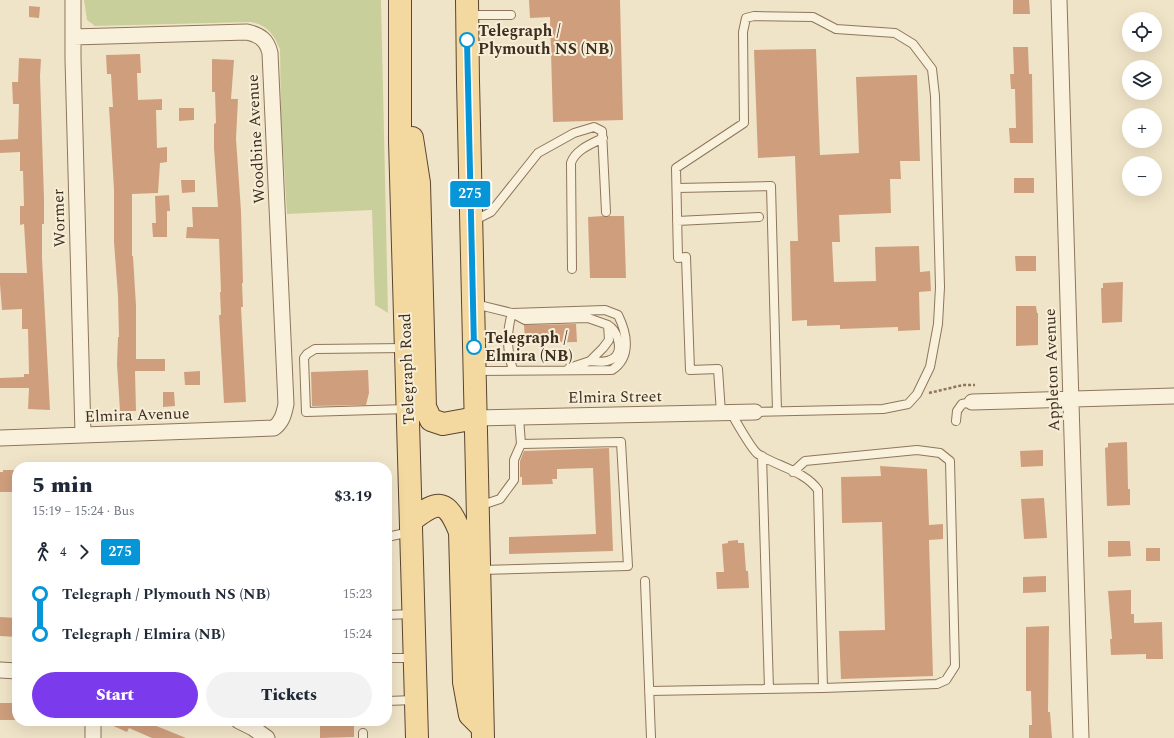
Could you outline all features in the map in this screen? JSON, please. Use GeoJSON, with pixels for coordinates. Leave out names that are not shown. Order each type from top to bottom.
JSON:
{"type":"FeatureCollection","features":[{"type":"Feature","properties":{"kind":"main road","name":"Telegraph Road"},"geometry":{"type":"LineString","coordinates":[[400,0],[400,141],[407,348],[418,411],[412,526],[417,738]]}},
{"type":"Feature","properties":{"kind":"main road"},"geometry":{"type":"LineString","coordinates":[[467,8],[483,733]]}},
{"type":"Feature","properties":{"kind":"main road"},"geometry":{"type":"LineString","coordinates":[[401,64],[418,183],[425,407],[418,411],[431,420],[443,424],[476,418]]}},
{"type":"Feature","properties":{"kind":"main road"},"geometry":{"type":"LineString","coordinates":[[412,526],[426,510],[436,506],[446,507],[452,513],[460,532],[464,682],[470,714],[483,733]]}},
{"type":"Feature","properties":{"kind":"street","name":"Wormer"},"geometry":{"type":"LineString","coordinates":[[73,0],[83,434]]}},
{"type":"Feature","properties":{"kind":"street","name":"Appleton Avenue"},"geometry":{"type":"LineString","coordinates":[[1059,0],[1081,738]]}},
{"type":"Feature","properties":{"kind":"street","name":"Woodbine Avenue"},"geometry":{"type":"LineString","coordinates":[[73,37],[247,32],[256,34],[264,39],[268,46],[270,53],[286,404],[280,424],[274,428]]}},
{"type":"Feature","properties":{"kind":"street"},"geometry":{"type":"LineString","coordinates":[[972,402],[1174,396]]}},
{"type":"Feature","properties":{"kind":"street","name":"Elmira Street"},"geometry":{"type":"LineString","coordinates":[[476,418],[755,412]]}},
{"type":"Feature","properties":{"kind":"street","name":"Elmira Avenue"},"geometry":{"type":"LineString","coordinates":[[0,438],[274,428]]}},
{"type":"Feature","properties":{"kind":"street"},"geometry":{"type":"LineString","coordinates":[[0,670],[12,671]]}},
{"type":"Feature","properties":{"kind":"street"},"geometry":{"type":"LineString","coordinates":[[93,726],[93,738]]}},
{"type":"Feature","properties":{"kind":"street"},"geometry":{"type":"LineString","coordinates":[[249,726],[267,738]]}},
{"type":"Feature","properties":{"kind":"lane"},"geometry":{"type":"LineString","coordinates":[[467,8],[511,15]]}},
{"type":"Feature","properties":{"kind":"lane"},"geometry":{"type":"LineString","coordinates":[[755,412],[883,408],[908,404],[917,394],[930,367],[938,324],[940,287],[935,96],[932,69],[913,44],[895,33],[836,28],[813,17],[754,16],[746,18],[743,32],[744,123],[676,168],[678,258],[686,257],[690,370],[718,369],[726,413],[756,453],[812,482],[818,490],[823,688]]}},
{"type":"Feature","properties":{"kind":"lane"},"geometry":{"type":"LineString","coordinates":[[471,223],[491,212],[538,153],[574,133],[594,127],[602,131],[603,138],[606,212]]}},
{"type":"Feature","properties":{"kind":"lane"},"geometry":{"type":"LineString","coordinates":[[572,269],[572,157],[603,138]]}},
{"type":"Feature","properties":{"kind":"lane"},"geometry":{"type":"LineString","coordinates":[[677,188],[771,186],[777,411]]}},
{"type":"Feature","properties":{"kind":"lane"},"geometry":{"type":"LineString","coordinates":[[677,221],[759,217]]}},
{"type":"Feature","properties":{"kind":"lane"},"geometry":{"type":"LineString","coordinates":[[473,304],[512,313],[605,310],[618,315],[625,330],[626,345],[622,361],[612,370],[474,371]]}},
{"type":"Feature","properties":{"kind":"lane"},"geometry":{"type":"LineString","coordinates":[[512,313],[525,320],[588,318],[614,328],[618,340],[618,352],[614,358],[604,362],[590,361],[560,370]]}},
{"type":"Feature","properties":{"kind":"lane"},"geometry":{"type":"LineString","coordinates":[[512,313],[508,327],[507,342],[513,370]]}},
{"type":"Feature","properties":{"kind":"lane"},"geometry":{"type":"LineString","coordinates":[[590,361],[609,340],[608,325]]}},
{"type":"Feature","properties":{"kind":"lane"},"geometry":{"type":"LineString","coordinates":[[407,348],[315,349],[307,354],[304,358],[306,412],[418,411]]}},
{"type":"Feature","properties":{"kind":"lane"},"geometry":{"type":"LineString","coordinates":[[956,421],[957,411],[962,404],[972,402]]}},
{"type":"Feature","properties":{"kind":"lane"},"geometry":{"type":"LineString","coordinates":[[479,506],[495,502],[500,499],[514,480],[514,460],[521,444],[519,418]]}},
{"type":"Feature","properties":{"kind":"lane"},"geometry":{"type":"LineString","coordinates":[[480,570],[628,566],[621,442],[521,444]]}},
{"type":"Feature","properties":{"kind":"lane"},"geometry":{"type":"LineString","coordinates":[[649,691],[823,688],[937,684],[946,680],[955,666],[950,461],[940,453],[917,450],[805,461],[793,472]]}},
{"type":"Feature","properties":{"kind":"lane"},"geometry":{"type":"LineString","coordinates":[[762,456],[769,689]]}},
{"type":"Feature","properties":{"kind":"lane"},"geometry":{"type":"LineString","coordinates":[[392,535],[412,526]]}},
{"type":"Feature","properties":{"kind":"lane"},"geometry":{"type":"LineString","coordinates":[[645,581],[651,738]]}},
{"type":"Feature","properties":{"kind":"lane"},"geometry":{"type":"LineString","coordinates":[[392,615],[415,614]]}},
{"type":"Feature","properties":{"kind":"lane"},"geometry":{"type":"LineString","coordinates":[[392,658],[415,658]]}},
{"type":"Feature","properties":{"kind":"lane"},"geometry":{"type":"LineString","coordinates":[[392,701],[416,700]]}},
{"type":"Feature","properties":{"kind":"path"},"geometry":{"type":"LineString","coordinates":[[917,394],[963,385],[975,385]]}},
{"type":"Feature","properties":{"kind":"green space"},"geometry":{"type":"Polygon","coordinates":[[[84,0],[381,0],[388,313],[375,305],[372,210],[287,214],[281,117],[280,49],[269,31],[261,25],[250,22],[95,26],[87,20],[84,0]]]}},
{"type":"Feature","properties":{"kind":"building"},"geometry":{"type":"Polygon","coordinates":[[[529,0],[620,0],[623,120],[553,122],[550,17],[530,18],[529,0]]]}},
{"type":"Feature","properties":{"kind":"building"},"geometry":{"type":"Polygon","coordinates":[[[1013,0],[1029,0],[1030,14],[1013,14],[1013,0]]]}},
{"type":"Feature","properties":{"kind":"building"},"geometry":{"type":"Polygon","coordinates":[[[29,6],[40,7],[39,18],[29,17],[29,6]]]}},
{"type":"Feature","properties":{"kind":"building"},"geometry":{"type":"Polygon","coordinates":[[[1013,47],[1028,47],[1029,74],[1032,74],[1033,143],[1010,143],[1009,128],[1016,128],[1015,89],[1011,89],[1010,74],[1014,74],[1013,47]]]}},
{"type":"Feature","properties":{"kind":"building"},"geometry":{"type":"Polygon","coordinates":[[[816,49],[820,155],[859,153],[856,77],[917,75],[920,161],[900,161],[901,179],[890,179],[891,213],[839,215],[840,242],[832,242],[834,282],[876,281],[875,247],[919,246],[920,272],[930,271],[931,291],[919,292],[920,330],[898,331],[898,327],[840,329],[840,325],[807,326],[807,320],[792,321],[790,241],[798,241],[795,156],[758,158],[754,50],[816,49]]]}},
{"type":"Feature","properties":{"kind":"building"},"geometry":{"type":"Polygon","coordinates":[[[140,54],[141,73],[137,73],[138,100],[162,99],[162,110],[156,110],[157,148],[167,147],[167,162],[160,163],[158,193],[132,194],[132,256],[136,306],[136,359],[165,359],[165,371],[135,371],[136,411],[120,411],[117,364],[119,337],[118,296],[114,242],[114,189],[109,107],[113,107],[111,74],[107,74],[106,55],[140,54]]]}},
{"type":"Feature","properties":{"kind":"building"},"geometry":{"type":"Polygon","coordinates":[[[19,58],[41,59],[40,76],[44,199],[42,258],[50,410],[28,409],[29,388],[0,388],[0,378],[24,377],[24,374],[29,374],[28,329],[22,329],[22,309],[2,310],[0,284],[0,273],[27,273],[24,224],[20,225],[20,206],[24,206],[23,171],[20,171],[20,152],[0,153],[0,140],[18,139],[19,104],[13,104],[12,82],[18,82],[19,58]]]}},
{"type":"Feature","properties":{"kind":"building"},"geometry":{"type":"Polygon","coordinates":[[[212,59],[234,60],[231,99],[238,99],[236,139],[241,211],[243,307],[241,307],[246,402],[224,403],[219,315],[221,315],[221,292],[219,239],[186,238],[187,227],[193,227],[192,207],[218,207],[214,148],[214,124],[216,123],[215,92],[212,92],[212,59]]]}},
{"type":"Feature","properties":{"kind":"building"},"geometry":{"type":"Polygon","coordinates":[[[179,108],[194,108],[194,120],[179,121],[179,108]]]}},
{"type":"Feature","properties":{"kind":"building"},"geometry":{"type":"Polygon","coordinates":[[[1014,178],[1034,178],[1034,193],[1014,193],[1014,178]]]}},
{"type":"Feature","properties":{"kind":"building"},"geometry":{"type":"Polygon","coordinates":[[[181,180],[195,180],[195,192],[182,193],[181,180]]]}},
{"type":"Feature","properties":{"kind":"building"},"geometry":{"type":"Polygon","coordinates":[[[169,195],[170,211],[167,211],[167,237],[153,237],[152,223],[156,223],[155,196],[169,195]]]}},
{"type":"Feature","properties":{"kind":"building"},"geometry":{"type":"Polygon","coordinates":[[[624,216],[626,278],[590,278],[588,217],[624,216]]]}},
{"type":"Feature","properties":{"kind":"building"},"geometry":{"type":"Polygon","coordinates":[[[1015,256],[1036,256],[1036,271],[1016,271],[1015,256]]]}},
{"type":"Feature","properties":{"kind":"building"},"geometry":{"type":"Polygon","coordinates":[[[1123,282],[1122,322],[1102,323],[1101,288],[1103,288],[1103,283],[1123,282]]]}},
{"type":"Feature","properties":{"kind":"building"},"geometry":{"type":"Polygon","coordinates":[[[1016,306],[1036,306],[1038,313],[1038,345],[1016,346],[1016,306]]]}},
{"type":"Feature","properties":{"kind":"building"},"geometry":{"type":"Polygon","coordinates":[[[576,324],[577,342],[525,343],[524,325],[576,324]]]}},
{"type":"Feature","properties":{"kind":"building"},"geometry":{"type":"Polygon","coordinates":[[[368,370],[369,393],[366,405],[312,406],[311,372],[368,370]]]}},
{"type":"Feature","properties":{"kind":"building"},"geometry":{"type":"Polygon","coordinates":[[[200,371],[200,385],[185,385],[184,372],[200,371]]]}},
{"type":"Feature","properties":{"kind":"building"},"geometry":{"type":"Polygon","coordinates":[[[163,392],[174,392],[175,406],[163,407],[163,392]]]}},
{"type":"Feature","properties":{"kind":"building"},"geometry":{"type":"Polygon","coordinates":[[[1127,442],[1128,489],[1130,489],[1130,505],[1107,506],[1105,448],[1108,447],[1108,443],[1127,442]]]}},
{"type":"Feature","properties":{"kind":"building"},"geometry":{"type":"Polygon","coordinates":[[[609,448],[613,551],[509,554],[509,537],[596,534],[593,468],[557,469],[557,479],[552,479],[553,484],[522,485],[522,477],[520,477],[520,461],[524,451],[609,448]]]}},
{"type":"Feature","properties":{"kind":"building"},"geometry":{"type":"Polygon","coordinates":[[[1043,450],[1043,466],[1021,467],[1020,451],[1043,450]]]}},
{"type":"Feature","properties":{"kind":"building"},"geometry":{"type":"Polygon","coordinates":[[[880,466],[927,469],[929,525],[943,524],[943,539],[929,540],[933,676],[841,679],[839,631],[885,630],[882,522],[842,523],[841,477],[881,476],[880,466]]]}},
{"type":"Feature","properties":{"kind":"building"},"geometry":{"type":"Polygon","coordinates":[[[3,470],[12,470],[12,492],[0,492],[0,472],[3,472],[3,470]]]}},
{"type":"Feature","properties":{"kind":"building"},"geometry":{"type":"Polygon","coordinates":[[[1044,498],[1047,538],[1024,539],[1021,499],[1044,498]]]}},
{"type":"Feature","properties":{"kind":"building"},"geometry":{"type":"Polygon","coordinates":[[[738,540],[738,543],[744,543],[749,588],[717,589],[716,572],[724,572],[722,544],[728,543],[728,541],[738,540]]]}},
{"type":"Feature","properties":{"kind":"building"},"geometry":{"type":"Polygon","coordinates":[[[1108,541],[1130,541],[1131,556],[1108,557],[1108,541]]]}},
{"type":"Feature","properties":{"kind":"building"},"geometry":{"type":"Polygon","coordinates":[[[1146,548],[1160,548],[1160,561],[1146,561],[1146,548]]]}},
{"type":"Feature","properties":{"kind":"building"},"geometry":{"type":"Polygon","coordinates":[[[1046,576],[1046,592],[1023,593],[1023,577],[1046,576]]]}},
{"type":"Feature","properties":{"kind":"building"},"geometry":{"type":"Polygon","coordinates":[[[1131,590],[1131,614],[1134,614],[1134,623],[1162,622],[1163,659],[1146,659],[1146,654],[1111,655],[1110,639],[1112,639],[1108,591],[1131,590]]]}},
{"type":"Feature","properties":{"kind":"building"},"geometry":{"type":"Polygon","coordinates":[[[0,617],[12,618],[12,637],[0,636],[0,617]]]}},
{"type":"Feature","properties":{"kind":"building"},"geometry":{"type":"Polygon","coordinates":[[[1049,626],[1048,712],[1050,712],[1052,738],[1029,738],[1029,725],[1032,725],[1031,691],[1026,691],[1026,627],[1049,626]]]}},
{"type":"Feature","properties":{"kind":"building"},"geometry":{"type":"Polygon","coordinates":[[[0,703],[12,703],[12,720],[0,720],[0,703]]]}},
{"type":"Feature","properties":{"kind":"building"},"geometry":{"type":"Polygon","coordinates":[[[113,726],[156,726],[186,738],[152,738],[129,728],[127,732],[113,726]]]}},
{"type":"Feature","properties":{"kind":"building"},"geometry":{"type":"Polygon","coordinates":[[[320,726],[354,726],[354,737],[320,738],[320,726]]]}},
{"type":"Feature","properties":{"kind":"bus line","name":"275"},"geometry":{"type":"LineString","coordinates":[[467,40],[474,347]]}},
{"type":"Feature","properties":{"kind":"place","name":"Telegraph / Plymouth NS (NB)"},"geometry":{"type":"Point","coordinates":[467,40]}},
{"type":"Feature","properties":{"kind":"place","name":"Telegraph / Elmira (NB)"},"geometry":{"type":"Point","coordinates":[474,347]}}]}
